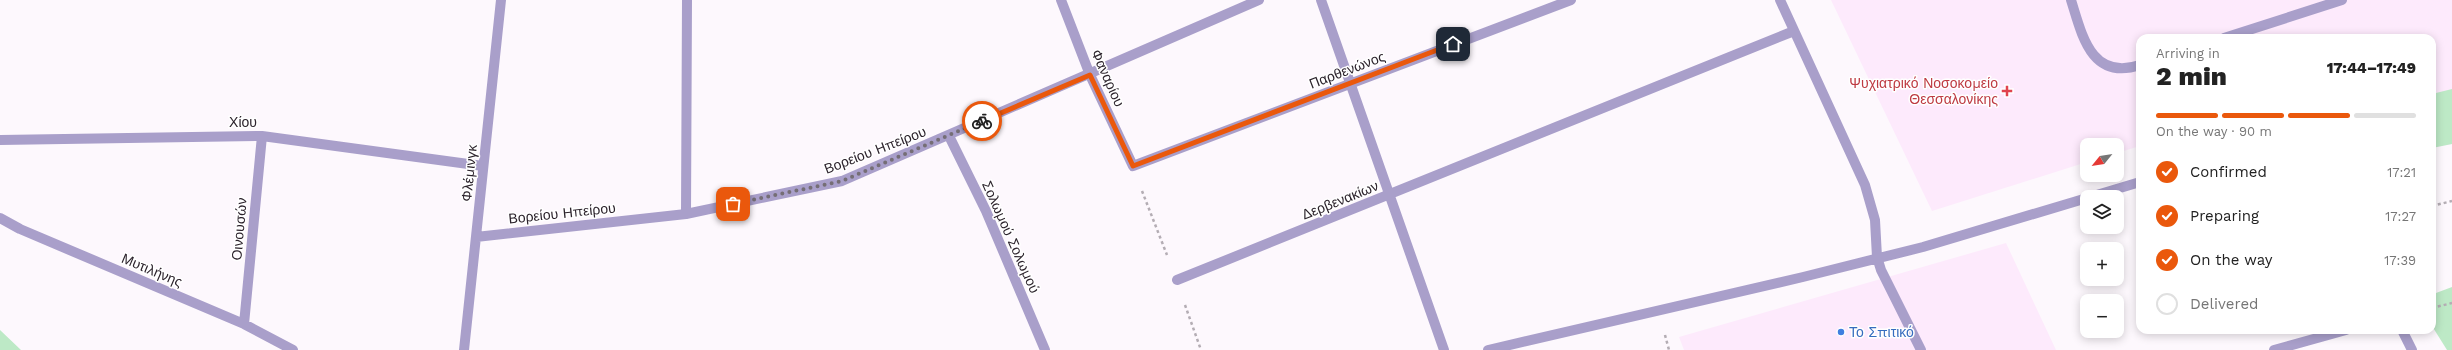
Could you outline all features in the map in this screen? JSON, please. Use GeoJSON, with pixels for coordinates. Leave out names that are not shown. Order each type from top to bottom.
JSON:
{"type":"FeatureCollection","features":[{"type":"Feature","properties":{"kind":"street","name":"Φλέμινγκ"},"geometry":{"type":"LineString","coordinates":[[464,350],[501,0]]}},
{"type":"Feature","properties":{"kind":"street"},"geometry":{"type":"LineString","coordinates":[[686,214],[687,0]]}},
{"type":"Feature","properties":{"kind":"street","name":"Φαναρίου"},"geometry":{"type":"LineString","coordinates":[[1061,0],[1090,75],[1133,166]]}},
{"type":"Feature","properties":{"kind":"street","name":"Βορείου Ηπείρου"},"geometry":{"type":"LineString","coordinates":[[476,237],[686,214],[842,181],[1090,75],[1259,0]]}},
{"type":"Feature","properties":{"kind":"street","name":"Δερβενακίων"},"geometry":{"type":"LineString","coordinates":[[1177,280],[1389,196],[1321,0]]}},
{"type":"Feature","properties":{"kind":"street","name":"Παρθενώνος"},"geometry":{"type":"LineString","coordinates":[[1133,166],[1570,0]]}},
{"type":"Feature","properties":{"kind":"street"},"geometry":{"type":"LineString","coordinates":[[1780,0],[1865,185],[1875,220],[1877,257],[1892,296],[1921,350]]}},
{"type":"Feature","properties":{"kind":"street"},"geometry":{"type":"LineString","coordinates":[[2071,0],[2082,36],[2091,53],[2106,66],[2121,68],[2136,66]]}},
{"type":"Feature","properties":{"kind":"street"},"geometry":{"type":"LineString","coordinates":[[2236,34],[2342,0]]}},
{"type":"Feature","properties":{"kind":"street"},"geometry":{"type":"LineString","coordinates":[[1444,350],[1389,196],[1794,31]]}},
{"type":"Feature","properties":{"kind":"street","name":"Χίου"},"geometry":{"type":"LineString","coordinates":[[0,140],[262,136],[483,166]]}},
{"type":"Feature","properties":{"kind":"street","name":"Οινουσών"},"geometry":{"type":"LineString","coordinates":[[244,324],[262,136]]}},
{"type":"Feature","properties":{"kind":"street","name":"Σολωμού Σολωμού"},"geometry":{"type":"LineString","coordinates":[[949,136],[986,211],[1045,350]]}},
{"type":"Feature","properties":{"kind":"street"},"geometry":{"type":"LineString","coordinates":[[2113,190],[2136,183]]}},
{"type":"Feature","properties":{"kind":"street"},"geometry":{"type":"LineString","coordinates":[[1488,350],[1803,277],[1877,257],[1923,247],[2080,200]]}},
{"type":"Feature","properties":{"kind":"street","name":"Μυτιλήνης"},"geometry":{"type":"LineString","coordinates":[[0,218],[20,230],[244,324],[293,350]]}},
{"type":"Feature","properties":{"kind":"street"},"geometry":{"type":"LineString","coordinates":[[2274,350],[2332,334]]}},
{"type":"Feature","properties":{"kind":"street"},"geometry":{"type":"LineString","coordinates":[[2404,334],[2412,350]]}},
{"type":"Feature","properties":{"kind":"path"},"geometry":{"type":"LineString","coordinates":[[2436,205],[2452,201]]}},
{"type":"Feature","properties":{"kind":"path"},"geometry":{"type":"LineString","coordinates":[[2436,307],[2452,303]]}},
{"type":"Feature","properties":{"kind":"shaded area","name":"Ψυχιατρικό Νοσοκομείο Θεσσαλονίκης"},"geometry":{"type":"Polygon","coordinates":[[[1831,0],[2452,0],[2452,144],[2436,147],[2436,34],[2136,34],[2136,147],[2124,151],[2124,138],[2080,138],[2080,164],[1932,211],[1831,0]]]}},
{"type":"Feature","properties":{"kind":"shaded area"},"geometry":{"type":"Polygon","coordinates":[[[2006,243],[2056,350],[1684,350],[1679,337],[2006,243]]]}},
{"type":"Feature","properties":{"kind":"green space"},"geometry":{"type":"Polygon","coordinates":[[[2452,89],[2452,144],[2436,147],[2436,93],[2452,89]]]}},
{"type":"Feature","properties":{"kind":"green space"},"geometry":{"type":"Polygon","coordinates":[[[2452,287],[2452,350],[2447,350],[2436,332],[2436,293],[2452,287]]]}},
{"type":"Feature","properties":{"kind":"green space"},"geometry":{"type":"Polygon","coordinates":[[[0,330],[21,350],[0,350],[0,330]]]}},
{"type":"Feature","properties":{"kind":"way so far"},"geometry":{"type":"LineString","coordinates":[[733,204],[842,181],[939,141],[982,121]]}},
{"type":"Feature","properties":{"kind":"place","name":"Ψυχιατρικό Νοσοκομείο Θεσσαλονίκης"},"geometry":{"type":"Point","coordinates":[2007,91]}},
{"type":"Feature","properties":{"kind":"place","name":"Το Σπιτικό"},"geometry":{"type":"Point","coordinates":[1841,332]}},
{"type":"Feature","properties":{"kind":"route"},"geometry":{"type":"LineString","coordinates":[[982,121],[1090,75],[1133,166],[1453,44]]}}]}
